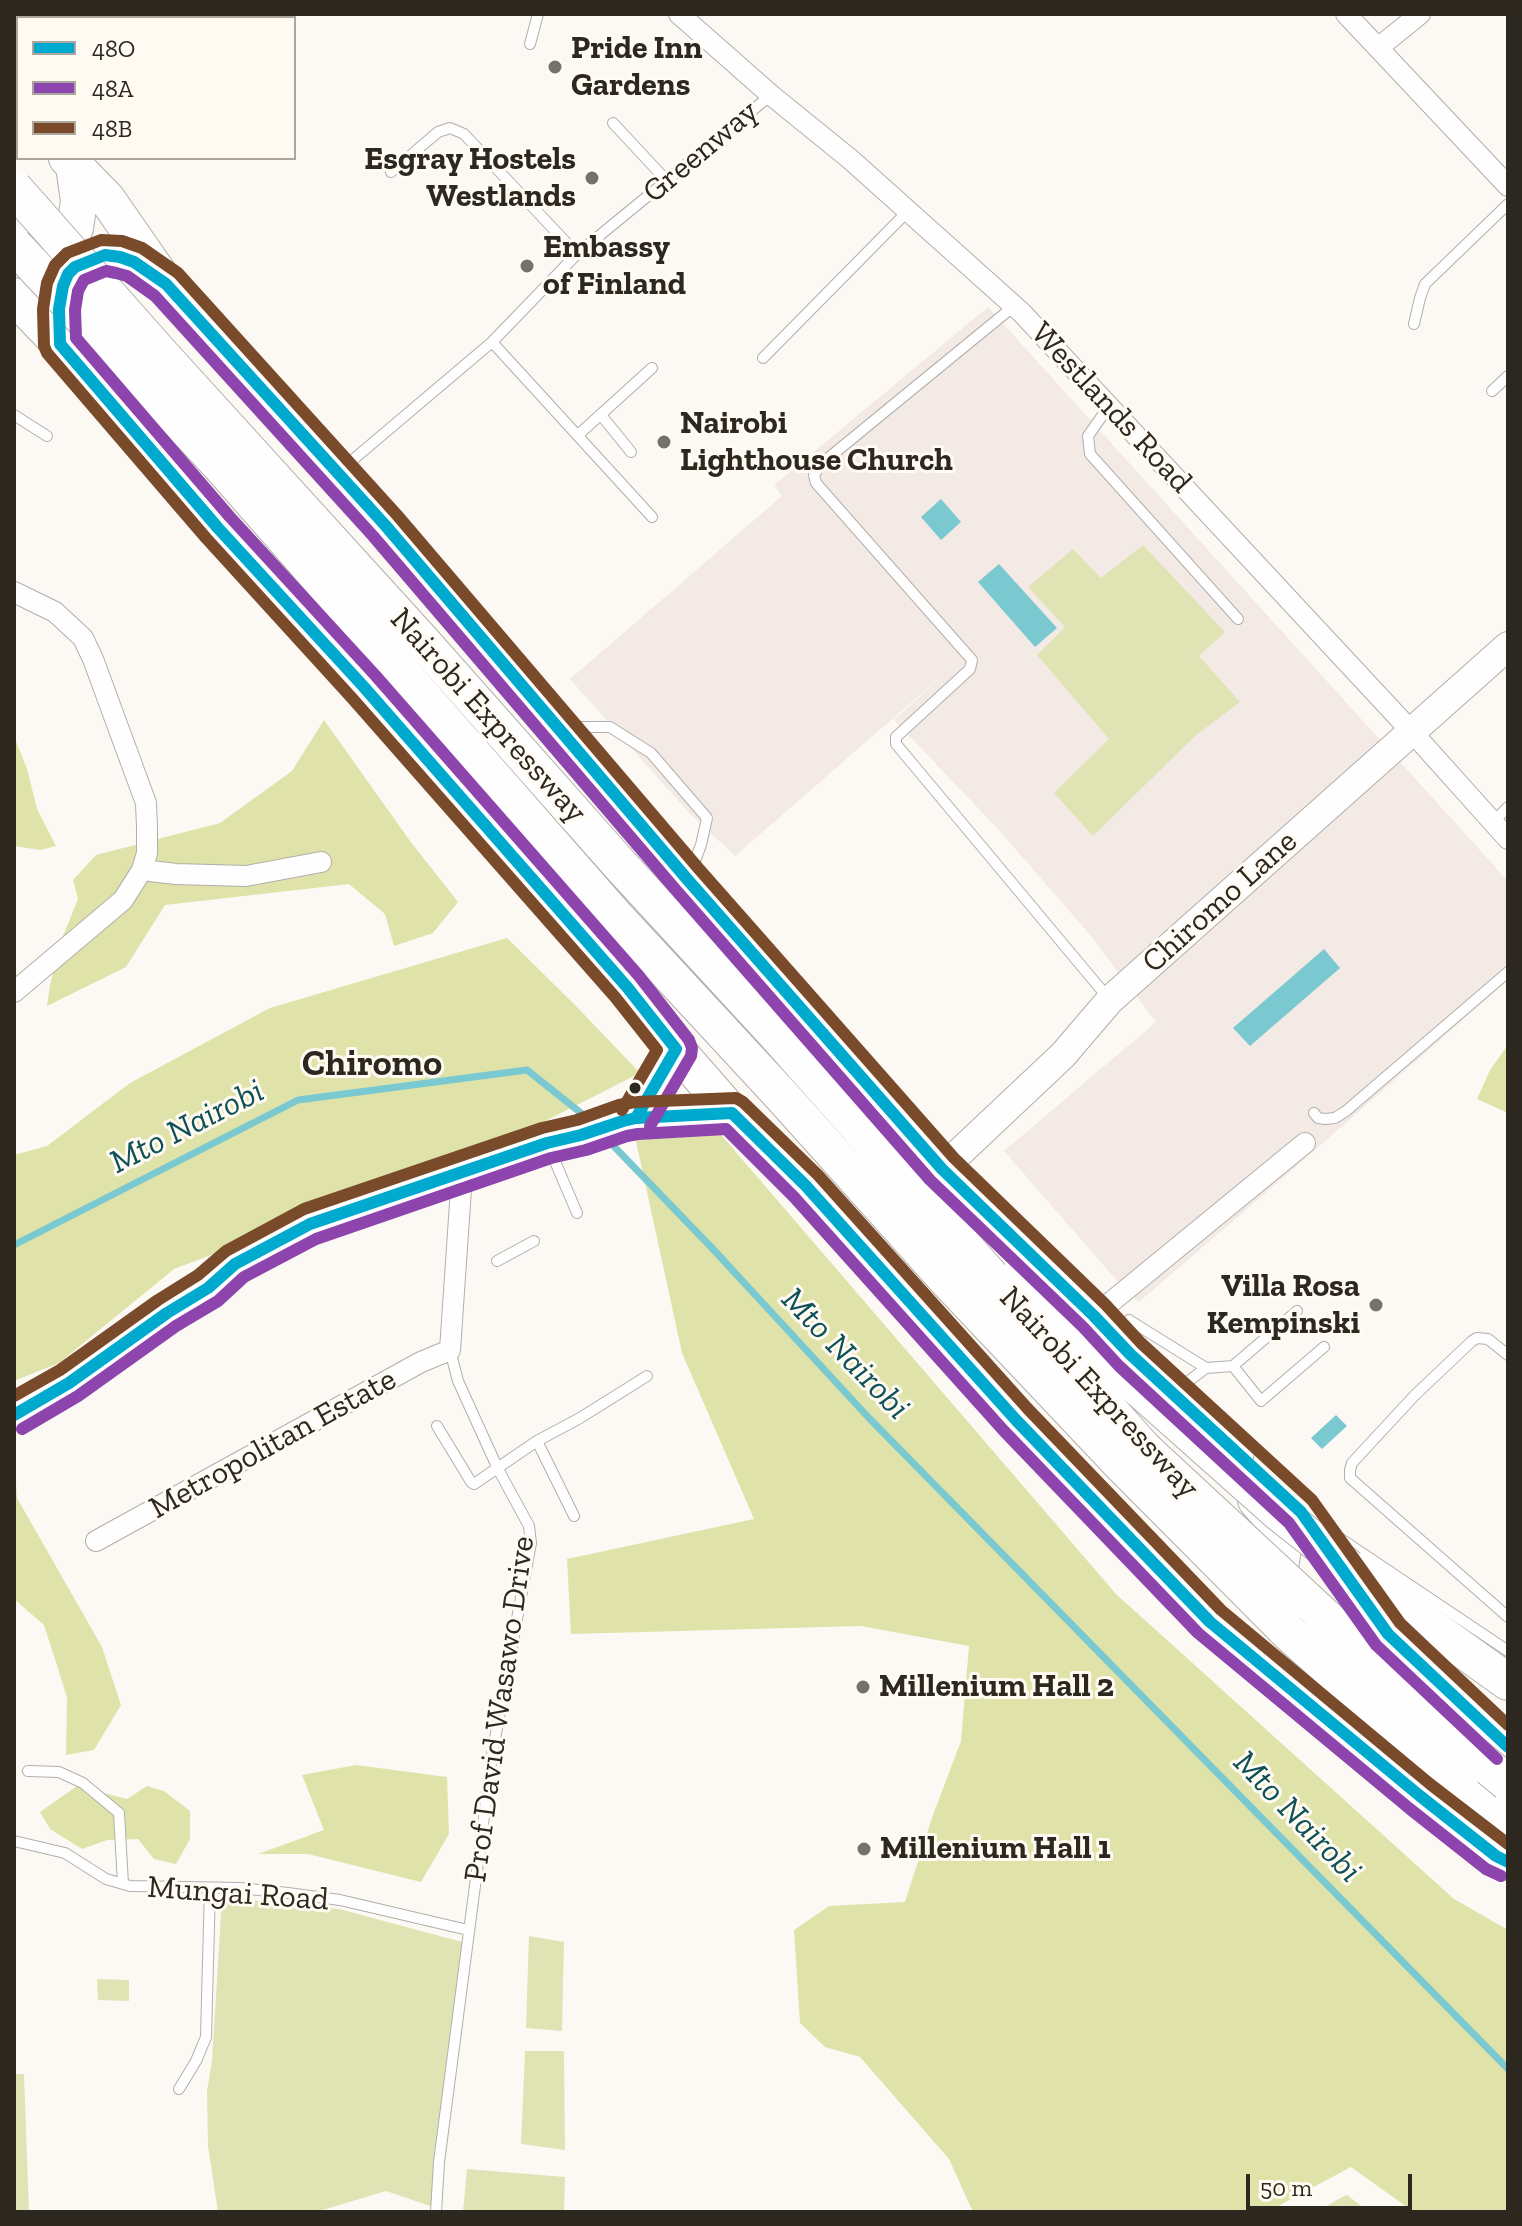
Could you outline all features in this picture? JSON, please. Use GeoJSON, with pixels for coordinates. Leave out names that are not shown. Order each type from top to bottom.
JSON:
{"type":"FeatureCollection","features":[{"type":"Feature","properties":{"kind":"highway"},"geometry":{"type":"LineString","coordinates":[[14,270],[46,264],[65,249],[75,228],[78,211],[71,162]]}},
{"type":"Feature","properties":{"kind":"highway"},"geometry":{"type":"LineString","coordinates":[[71,162],[107,199],[166,284],[338,472],[687,879],[942,1169],[1113,1336],[1301,1512],[1388,1634],[1508,1747]]}},
{"type":"Feature","properties":{"kind":"highway","name":"Nairobi Expressway"},"geometry":{"type":"LineString","coordinates":[[19,192],[158,351],[774,1032],[1144,1449],[1508,1783]]}},
{"type":"Feature","properties":{"kind":"highway","name":"Nairobi Expressway"},"geometry":{"type":"LineString","coordinates":[[14,245],[219,464],[617,918],[945,1278],[1117,1460],[1289,1633],[1460,1786],[1504,1847]]}},
{"type":"Feature","properties":{"kind":"highway"},"geometry":{"type":"LineString","coordinates":[[60,344],[59,309],[63,286],[68,274],[85,261],[105,255],[120,257],[134,262],[166,284]]}},
{"type":"Feature","properties":{"kind":"highway"},"geometry":{"type":"LineString","coordinates":[[17,308],[60,344],[218,528],[363,686],[627,987],[732,1113],[806,1186],[1016,1420],[1210,1622],[1420,1796],[1504,1847],[1505,1888],[1508,1892]]}},
{"type":"Feature","properties":{"kind":"highway"},"geometry":{"type":"LineString","coordinates":[[774,1032],[1089,1344],[1278,1512],[1349,1568],[1508,1682]]}},
{"type":"Feature","properties":{"kind":"highway"},"geometry":{"type":"LineString","coordinates":[[1113,1336],[1175,1414],[1281,1529],[1284,1541],[1279,1575],[1281,1584],[1434,1741],[1442,1772],[1434,1787],[1420,1796]]}},
{"type":"Feature","properties":{"kind":"street","name":"Westlands Road"},"geometry":{"type":"LineString","coordinates":[[679,14],[909,210],[1014,306],[1508,839]]}},
{"type":"Feature","properties":{"kind":"street"},"geometry":{"type":"LineString","coordinates":[[1346,14],[1508,186]]}},
{"type":"Feature","properties":{"kind":"street"},"geometry":{"type":"LineString","coordinates":[[1378,48],[1420,14]]}},
{"type":"Feature","properties":{"kind":"street"},"geometry":{"type":"LineString","coordinates":[[14,592],[55,612],[83,638],[146,803],[147,853],[142,870],[123,900],[14,992]]}},
{"type":"Feature","properties":{"kind":"street","name":"Chiromo Lane"},"geometry":{"type":"LineString","coordinates":[[942,1169],[1063,1055],[1110,1000],[1508,646]]}},
{"type":"Feature","properties":{"kind":"street"},"geometry":{"type":"LineString","coordinates":[[142,870],[246,876],[321,862]]}},
{"type":"Feature","properties":{"kind":"street"},"geometry":{"type":"LineString","coordinates":[[629,1120],[676,1049]]}},
{"type":"Feature","properties":{"kind":"street"},"geometry":{"type":"LineString","coordinates":[[14,1415],[69,1383],[167,1313],[208,1288],[235,1264],[321,1220],[547,1143],[629,1120],[732,1113]]}},
{"type":"Feature","properties":{"kind":"street"},"geometry":{"type":"LineString","coordinates":[[1113,1336],[1305,1143]]}},
{"type":"Feature","properties":{"kind":"street","name":"Prof David Wasawo Drive"},"geometry":{"type":"LineString","coordinates":[[450,1350],[462,1174]]}},
{"type":"Feature","properties":{"kind":"street","name":"Metropolitan Estate"},"geometry":{"type":"LineString","coordinates":[[96,1541],[421,1362],[450,1350]]}},
{"type":"Feature","properties":{"kind":"lane"},"geometry":{"type":"LineString","coordinates":[[530,44],[538,14]]}},
{"type":"Feature","properties":{"kind":"lane","name":"Greenway"},"geometry":{"type":"LineString","coordinates":[[338,472],[492,342],[577,254],[771,95]]}},
{"type":"Feature","properties":{"kind":"lane"},"geometry":{"type":"LineString","coordinates":[[613,123],[667,181]]}},
{"type":"Feature","properties":{"kind":"lane"},"geometry":{"type":"LineString","coordinates":[[391,172],[438,132],[450,128],[464,134],[577,254]]}},
{"type":"Feature","properties":{"kind":"lane"},"geometry":{"type":"LineString","coordinates":[[1414,324],[1425,284],[1508,204]]}},
{"type":"Feature","properties":{"kind":"lane"},"geometry":{"type":"LineString","coordinates":[[763,358],[909,210]]}},
{"type":"Feature","properties":{"kind":"lane"},"geometry":{"type":"LineString","coordinates":[[1014,306],[821,464],[814,475],[816,483],[972,660],[970,669],[896,737],[896,744],[1110,1000]]}},
{"type":"Feature","properties":{"kind":"lane"},"geometry":{"type":"LineString","coordinates":[[492,342],[652,517]]}},
{"type":"Feature","properties":{"kind":"lane"},"geometry":{"type":"LineString","coordinates":[[578,435],[652,368]]}},
{"type":"Feature","properties":{"kind":"lane"},"geometry":{"type":"LineString","coordinates":[[1492,391],[1508,376]]}},
{"type":"Feature","properties":{"kind":"lane"},"geometry":{"type":"LineString","coordinates":[[1109,406],[1088,436],[1090,454],[1238,619]]}},
{"type":"Feature","properties":{"kind":"lane"},"geometry":{"type":"LineString","coordinates":[[14,415],[47,436]]}},
{"type":"Feature","properties":{"kind":"lane"},"geometry":{"type":"LineString","coordinates":[[601,415],[631,452]]}},
{"type":"Feature","properties":{"kind":"lane"},"geometry":{"type":"LineString","coordinates":[[558,728],[610,727],[651,753],[707,818],[701,845],[687,879]]}},
{"type":"Feature","properties":{"kind":"lane"},"geometry":{"type":"LineString","coordinates":[[1493,822],[1508,807]]}},
{"type":"Feature","properties":{"kind":"lane"},"geometry":{"type":"LineString","coordinates":[[1314,1113],[1318,1118],[1325,1119],[1335,1118],[1346,1111],[1508,972]]}},
{"type":"Feature","properties":{"kind":"lane"},"geometry":{"type":"LineString","coordinates":[[547,1143],[577,1213]]}},
{"type":"Feature","properties":{"kind":"lane"},"geometry":{"type":"LineString","coordinates":[[497,1261],[534,1241]]}},
{"type":"Feature","properties":{"kind":"lane"},"geometry":{"type":"LineString","coordinates":[[1173,1393],[1206,1368],[1233,1366],[1297,1311]]}},
{"type":"Feature","properties":{"kind":"lane"},"geometry":{"type":"LineString","coordinates":[[1113,1336],[1129,1320],[1206,1368]]}},
{"type":"Feature","properties":{"kind":"lane"},"geometry":{"type":"LineString","coordinates":[[1508,1355],[1488,1339],[1472,1341],[1415,1395],[1352,1463],[1350,1478],[1508,1617]]}},
{"type":"Feature","properties":{"kind":"lane"},"geometry":{"type":"LineString","coordinates":[[1233,1366],[1261,1401],[1324,1347]]}},
{"type":"Feature","properties":{"kind":"lane","name":"Prof David Wasawo Drive"},"geometry":{"type":"LineString","coordinates":[[436,2212],[439,2162],[492,1755],[531,1543],[529,1526],[498,1469],[458,1381],[450,1350]]}},
{"type":"Feature","properties":{"kind":"lane"},"geometry":{"type":"LineString","coordinates":[[437,1426],[474,1484],[537,1441],[647,1376]]}},
{"type":"Feature","properties":{"kind":"lane"},"geometry":{"type":"LineString","coordinates":[[537,1441],[574,1516]]}},
{"type":"Feature","properties":{"kind":"lane"},"geometry":{"type":"LineString","coordinates":[[1301,1512],[1508,1651]]}},
{"type":"Feature","properties":{"kind":"lane"},"geometry":{"type":"LineString","coordinates":[[28,1771],[59,1772],[83,1783],[119,1813],[123,1884]]}},
{"type":"Feature","properties":{"kind":"lane","name":"Mungai Road"},"geometry":{"type":"LineString","coordinates":[[14,1841],[65,1853],[106,1879],[130,1886],[276,1892],[340,1900],[468,1930]]}},
{"type":"Feature","properties":{"kind":"lane"},"geometry":{"type":"LineString","coordinates":[[179,2089],[206,2037],[210,1888]]}},
{"type":"Feature","properties":{"kind":"shaded area"},"geometry":{"type":"Polygon","coordinates":[[[988,307],[1508,881],[1508,980],[1139,1302],[1004,1151],[1156,1022],[1090,935],[997,828],[894,720],[943,675],[735,856],[689,813],[570,679],[782,496],[774,485],[988,307]]]}},
{"type":"Feature","properties":{"kind":"green space"},"geometry":{"type":"Polygon","coordinates":[[[1143,545],[1225,632],[1199,656],[1240,702],[1195,736],[1093,836],[1054,793],[1109,739],[1037,655],[1065,627],[1028,587],[1073,549],[1101,578],[1143,545]]]}},
{"type":"Feature","properties":{"kind":"green space"},"geometry":{"type":"Polygon","coordinates":[[[324,720],[410,841],[458,902],[433,933],[394,946],[385,914],[349,884],[165,905],[126,967],[47,1006],[63,936],[78,899],[73,880],[96,855],[220,823],[292,771],[324,720]]]}},
{"type":"Feature","properties":{"kind":"green space"},"geometry":{"type":"Polygon","coordinates":[[[14,736],[27,769],[37,809],[56,846],[40,850],[14,846],[14,736]]]}},
{"type":"Feature","properties":{"kind":"green space"},"geometry":{"type":"Polygon","coordinates":[[[507,938],[640,1073],[480,1154],[174,1269],[59,1363],[14,1381],[14,1155],[47,1146],[130,1083],[270,1008],[507,938]]]}},
{"type":"Feature","properties":{"kind":"green space"},"geometry":{"type":"Polygon","coordinates":[[[1508,1045],[1508,1113],[1477,1099],[1490,1070],[1508,1045]]]}},
{"type":"Feature","properties":{"kind":"green space"},"geometry":{"type":"Polygon","coordinates":[[[698,1108],[1116,1594],[1454,1899],[1508,1930],[1508,2212],[1414,2212],[1351,2167],[1267,2212],[973,2212],[949,2159],[860,2057],[825,2047],[800,2023],[794,1930],[829,1906],[905,1902],[961,1741],[969,1646],[861,1626],[571,1634],[567,1559],[754,1519],[682,1353],[634,1132],[698,1108]]]}},
{"type":"Feature","properties":{"kind":"green space"},"geometry":{"type":"Polygon","coordinates":[[[14,1450],[17,1498],[102,1647],[121,1705],[94,1750],[66,1755],[67,1697],[44,1625],[14,1599],[14,1450]]]}},
{"type":"Feature","properties":{"kind":"green space"},"geometry":{"type":"Polygon","coordinates":[[[356,1765],[447,1777],[449,1834],[421,1882],[308,1854],[258,1854],[324,1830],[302,1775],[356,1765]]]}},
{"type":"Feature","properties":{"kind":"green space"},"geometry":{"type":"Polygon","coordinates":[[[77,1786],[127,1799],[147,1786],[164,1791],[190,1811],[190,1839],[176,1864],[154,1859],[138,1839],[107,1840],[82,1849],[50,1829],[40,1812],[77,1786]]]}},
{"type":"Feature","properties":{"kind":"green space"},"geometry":{"type":"Polygon","coordinates":[[[222,1897],[339,1909],[470,1944],[439,2209],[386,2191],[316,2212],[218,2212],[208,2146],[207,2091],[212,2061],[222,1897]]]}},
{"type":"Feature","properties":{"kind":"green space"},"geometry":{"type":"Polygon","coordinates":[[[529,1936],[564,1942],[562,2031],[526,2028],[529,1936]]]}},
{"type":"Feature","properties":{"kind":"green space"},"geometry":{"type":"Polygon","coordinates":[[[97,1979],[129,1980],[129,2001],[98,2000],[97,1979]]]}},
{"type":"Feature","properties":{"kind":"green space"},"geometry":{"type":"Polygon","coordinates":[[[525,2051],[564,2051],[565,2150],[521,2144],[525,2051]]]}},
{"type":"Feature","properties":{"kind":"green space"},"geometry":{"type":"Polygon","coordinates":[[[14,2074],[24,2074],[29,2212],[14,2212],[14,2074]]]}},
{"type":"Feature","properties":{"kind":"green space"},"geometry":{"type":"Polygon","coordinates":[[[467,2169],[565,2177],[564,2212],[463,2212],[467,2169]]]}},
{"type":"Feature","properties":{"kind":"green space"},"geometry":{"type":"Polygon","coordinates":[[[1346,2195],[1369,2212],[1316,2212],[1346,2195]]]}},
{"type":"Feature","properties":{"kind":"water"},"geometry":{"type":"Polygon","coordinates":[[[941,499],[961,522],[941,540],[921,517],[941,499]]]}},
{"type":"Feature","properties":{"kind":"water"},"geometry":{"type":"Polygon","coordinates":[[[999,564],[1057,628],[1035,647],[978,582],[999,564]]]}},
{"type":"Feature","properties":{"kind":"water"},"geometry":{"type":"Polygon","coordinates":[[[1324,949],[1340,968],[1250,1046],[1233,1028],[1324,949]]]}},
{"type":"Feature","properties":{"kind":"water"},"geometry":{"type":"Polygon","coordinates":[[[1336,1415],[1347,1426],[1322,1449],[1311,1438],[1336,1415]]]}},
{"type":"Feature","properties":{"kind":"waterway","name":"Mto Nairobi"},"geometry":{"type":"LineString","coordinates":[[14,1245],[298,1100],[527,1070],[591,1123]]}},
{"type":"Feature","properties":{"kind":"waterway","name":"Mto Nairobi"},"geometry":{"type":"LineString","coordinates":[[603,1135],[868,1417],[1508,2069]]}},
{"type":"Feature","properties":{"kind":"transit line","name":"48B"},"geometry":{"type":"LineString","coordinates":[[622,1110],[657,1050],[615,997],[351,697],[206,538],[47,353],[43,309],[47,283],[55,265],[67,253],[101,240],[122,241],[142,248],[178,273],[397,515],[699,869],[954,1158],[1105,1304],[1141,1343],[1312,1500],[1400,1623],[1508,1725]]}},
{"type":"Feature","properties":{"kind":"transit line","name":"48O"},"geometry":{"type":"LineString","coordinates":[[636,1118],[676,1049],[627,987],[363,686],[218,528],[60,344],[59,309],[63,286],[75,267],[105,255],[120,257],[134,262],[166,284],[385,525],[687,879],[942,1169],[1130,1354],[1301,1512],[1388,1634],[1508,1747]]}},
{"type":"Feature","properties":{"kind":"transit line","name":"48A"},"geometry":{"type":"LineString","coordinates":[[650,1126],[691,1056],[689,1040],[639,976],[375,675],[230,517],[76,338],[75,310],[78,291],[84,280],[106,271],[116,273],[127,276],[155,296],[373,536],[675,889],[930,1180],[1083,1327],[1119,1366],[1289,1523],[1376,1645],[1497,1759]]}},
{"type":"Feature","properties":{"kind":"transit line","name":"48B"},"geometry":{"type":"LineString","coordinates":[[14,1396],[60,1370],[198,1275],[226,1251],[304,1209],[619,1105],[736,1098],[818,1175],[1028,1409],[1221,1610],[1430,1784],[1508,1844]]}},
{"type":"Feature","properties":{"kind":"transit line","name":"48O"},"geometry":{"type":"LineString","coordinates":[[14,1415],[69,1383],[167,1313],[208,1288],[235,1264],[310,1224],[547,1143],[623,1121],[732,1113],[806,1186],[1016,1420],[1210,1622],[1420,1796],[1496,1856],[1508,1862]]}},
{"type":"Feature","properties":{"kind":"transit line","name":"48A"},"geometry":{"type":"LineString","coordinates":[[22,1429],[78,1396],[176,1326],[218,1301],[244,1277],[316,1239],[551,1158],[627,1136],[726,1129],[794,1197],[1004,1431],[1198,1633],[1410,1809],[1486,1869],[1501,1876]]}},
{"type":"Feature","properties":{"kind":"place","name":"Pride Inn Gardens"},"geometry":{"type":"Point","coordinates":[555,67]}},
{"type":"Feature","properties":{"kind":"place","name":"Esgray Hostels Westlands"},"geometry":{"type":"Point","coordinates":[592,178]}},
{"type":"Feature","properties":{"kind":"place","name":"Embassy of Finland"},"geometry":{"type":"Point","coordinates":[527,266]}},
{"type":"Feature","properties":{"kind":"place","name":"Nairobi Lighthouse Church"},"geometry":{"type":"Point","coordinates":[664,442]}},
{"type":"Feature","properties":{"kind":"place","name":"Villa Rosa Kempinski"},"geometry":{"type":"Point","coordinates":[1376,1305]}},
{"type":"Feature","properties":{"kind":"place","name":"Millenium Hall 2"},"geometry":{"type":"Point","coordinates":[863,1687]}},
{"type":"Feature","properties":{"kind":"place","name":"Millenium Hall 1"},"geometry":{"type":"Point","coordinates":[864,1849]}},
{"type":"Feature","properties":{"kind":"district","name":"Chiromo"},"geometry":{"type":"Point","coordinates":[372,1065]}}]}
